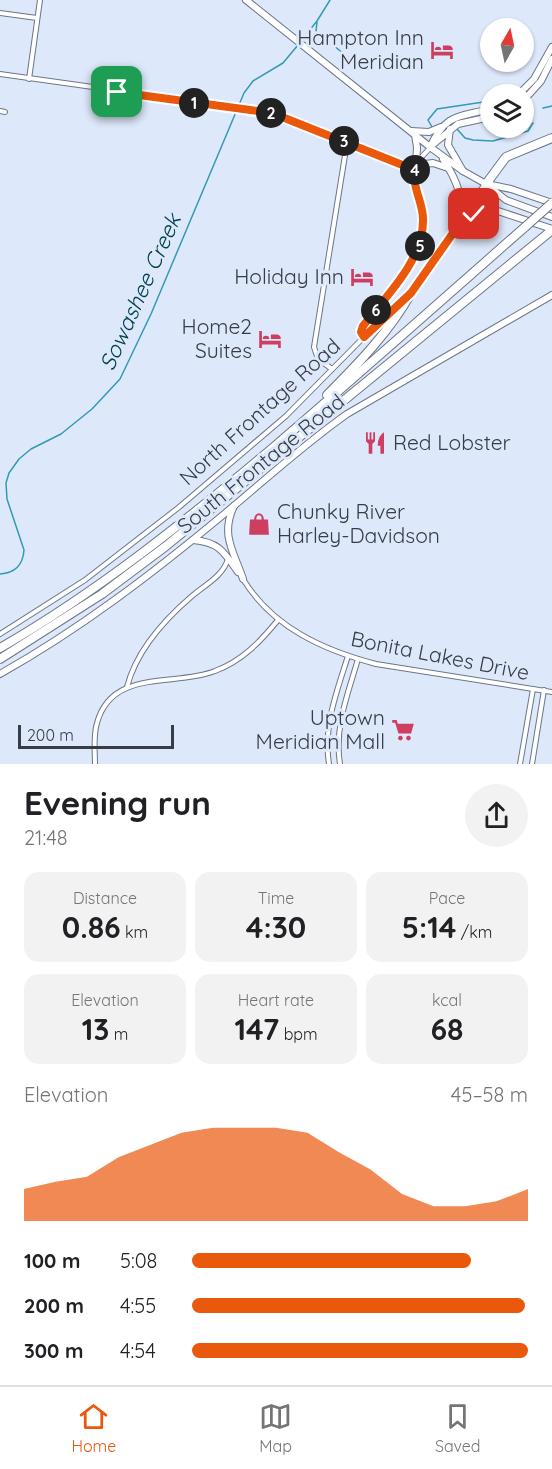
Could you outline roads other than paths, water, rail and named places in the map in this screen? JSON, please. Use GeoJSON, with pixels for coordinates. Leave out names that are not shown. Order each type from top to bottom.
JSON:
{"type":"FeatureCollection","features":[{"type":"Feature","properties":{"kind":"highway"},"geometry":{"type":"LineString","coordinates":[[486,184],[506,157],[552,138]]}},
{"type":"Feature","properties":{"kind":"highway"},"geometry":{"type":"LineString","coordinates":[[0,648],[52,618],[160,541],[314,413],[552,203]]}},
{"type":"Feature","properties":{"kind":"highway"},"geometry":{"type":"LineString","coordinates":[[0,659],[93,600],[166,546],[550,231]]}},
{"type":"Feature","properties":{"kind":"highway"},"geometry":{"type":"LineString","coordinates":[[314,413],[321,401],[381,336],[411,293]]}},
{"type":"Feature","properties":{"kind":"main road"},"geometry":{"type":"LineString","coordinates":[[246,0],[430,147],[466,173],[486,184],[506,200],[552,217]]}},
{"type":"Feature","properties":{"kind":"main road"},"geometry":{"type":"LineString","coordinates":[[528,84],[552,46]]}},
{"type":"Feature","properties":{"kind":"main road"},"geometry":{"type":"LineString","coordinates":[[534,89],[541,81],[552,59]]}},
{"type":"Feature","properties":{"kind":"main road"},"geometry":{"type":"LineString","coordinates":[[430,147],[462,114],[480,111]]}},
{"type":"Feature","properties":{"kind":"main road"},"geometry":{"type":"LineString","coordinates":[[413,133],[429,132],[480,119]]}},
{"type":"Feature","properties":{"kind":"main road"},"geometry":{"type":"LineString","coordinates":[[447,127],[448,145],[466,173]]}},
{"type":"Feature","properties":{"kind":"main road"},"geometry":{"type":"LineString","coordinates":[[413,133],[417,147],[416,168]]}},
{"type":"Feature","properties":{"kind":"main road"},"geometry":{"type":"LineString","coordinates":[[440,154],[449,168],[462,203],[458,226]]}},
{"type":"Feature","properties":{"kind":"main road"},"geometry":{"type":"LineString","coordinates":[[416,191],[420,171],[425,164],[433,163],[466,173]]}},
{"type":"Feature","properties":{"kind":"main road"},"geometry":{"type":"LineString","coordinates":[[486,184],[511,189],[552,203]]}},
{"type":"Feature","properties":{"kind":"main road"},"geometry":{"type":"LineString","coordinates":[[364,337],[411,293],[486,184]]}},
{"type":"Feature","properties":{"kind":"main road"},"geometry":{"type":"LineString","coordinates":[[458,226],[478,212],[492,209],[550,231]]}},
{"type":"Feature","properties":{"kind":"main road","name":"South Frontage Road"},"geometry":{"type":"LineString","coordinates":[[0,674],[99,612],[193,540],[322,432],[347,414],[552,295]]}},
{"type":"Feature","properties":{"kind":"main road"},"geometry":{"type":"LineString","coordinates":[[234,507],[227,530],[243,579]]}},
{"type":"Feature","properties":{"kind":"main road"},"geometry":{"type":"LineString","coordinates":[[193,540],[216,545],[243,579]]}},
{"type":"Feature","properties":{"kind":"street"},"geometry":{"type":"LineString","coordinates":[[29,79],[40,0]]}},
{"type":"Feature","properties":{"kind":"street"},"geometry":{"type":"LineString","coordinates":[[0,13],[37,18]]}},
{"type":"Feature","properties":{"kind":"street"},"geometry":{"type":"LineString","coordinates":[[0,74],[264,111],[416,168],[430,147]]}},
{"type":"Feature","properties":{"kind":"street"},"geometry":{"type":"LineString","coordinates":[[332,369],[316,356],[314,347],[347,143]]}},
{"type":"Feature","properties":{"kind":"street","name":"North Frontage Road"},"geometry":{"type":"LineString","coordinates":[[0,634],[75,586],[134,543],[286,416],[364,337],[361,332],[363,326],[392,290],[420,247],[423,217],[416,191],[416,168]]}},
{"type":"Feature","properties":{"kind":"street"},"geometry":{"type":"LineString","coordinates":[[127,687],[131,672],[145,647],[180,608],[224,570],[229,559]]}},
{"type":"Feature","properties":{"kind":"street","name":"Bonita Lakes Drive"},"geometry":{"type":"LineString","coordinates":[[243,579],[260,604],[278,620],[311,640],[348,656],[552,692]]}},
{"type":"Feature","properties":{"kind":"street"},"geometry":{"type":"LineString","coordinates":[[95,764],[94,737],[101,712],[111,698],[127,687],[194,677],[223,668],[246,654],[278,620]]}},
{"type":"Feature","properties":{"kind":"street"},"geometry":{"type":"LineString","coordinates":[[329,764],[328,724],[348,656]]}},
{"type":"Feature","properties":{"kind":"street"},"geometry":{"type":"LineString","coordinates":[[340,764],[338,744],[340,722],[358,659]]}},
{"type":"Feature","properties":{"kind":"street"},"geometry":{"type":"LineString","coordinates":[[520,764],[533,689]]}},
{"type":"Feature","properties":{"kind":"street"},"geometry":{"type":"LineString","coordinates":[[532,764],[544,690]]}},
{"type":"Feature","properties":{"kind":"waterway","name":"Sowashee Creek"},"geometry":{"type":"LineString","coordinates":[[301,41],[330,0]]}},
{"type":"Feature","properties":{"kind":"waterway"},"geometry":{"type":"LineString","coordinates":[[317,22],[316,31],[350,59]]}},
{"type":"Feature","properties":{"kind":"waterway","name":"Sowashee Creek"},"geometry":{"type":"LineString","coordinates":[[0,574],[14,570],[20,564],[24,550],[7,499],[6,483],[9,473],[19,459],[31,449],[61,434],[92,409],[120,379],[151,314],[244,93],[253,81],[283,63],[298,45]]}},
{"type":"Feature","properties":{"kind":"waterway"},"geometry":{"type":"LineString","coordinates":[[432,127],[428,120],[437,109],[480,103]]}},
{"type":"Feature","properties":{"kind":"waterway"},"geometry":{"type":"LineString","coordinates":[[543,108],[552,106]]}},
{"type":"Feature","properties":{"kind":"waterway"},"geometry":{"type":"LineString","coordinates":[[457,129],[465,138],[473,140],[493,141],[504,138]]}},
{"type":"Feature","properties":{"kind":"place","name":"Hampton Inn Meridian"},"geometry":{"type":"Point","coordinates":[442,50]}},
{"type":"Feature","properties":{"kind":"place","name":"Holiday Inn"},"geometry":{"type":"Point","coordinates":[362,277]}},
{"type":"Feature","properties":{"kind":"place","name":"Home2 Suites"},"geometry":{"type":"Point","coordinates":[270,339]}},
{"type":"Feature","properties":{"kind":"place","name":"Red Lobster"},"geometry":{"type":"Point","coordinates":[375,443]}},
{"type":"Feature","properties":{"kind":"place","name":"Chunky River Harley-Davidson"},"geometry":{"type":"Point","coordinates":[259,524]}},
{"type":"Feature","properties":{"kind":"place","name":"Uptown Meridian Mall"},"geometry":{"type":"Point","coordinates":[403,730]}}]}
